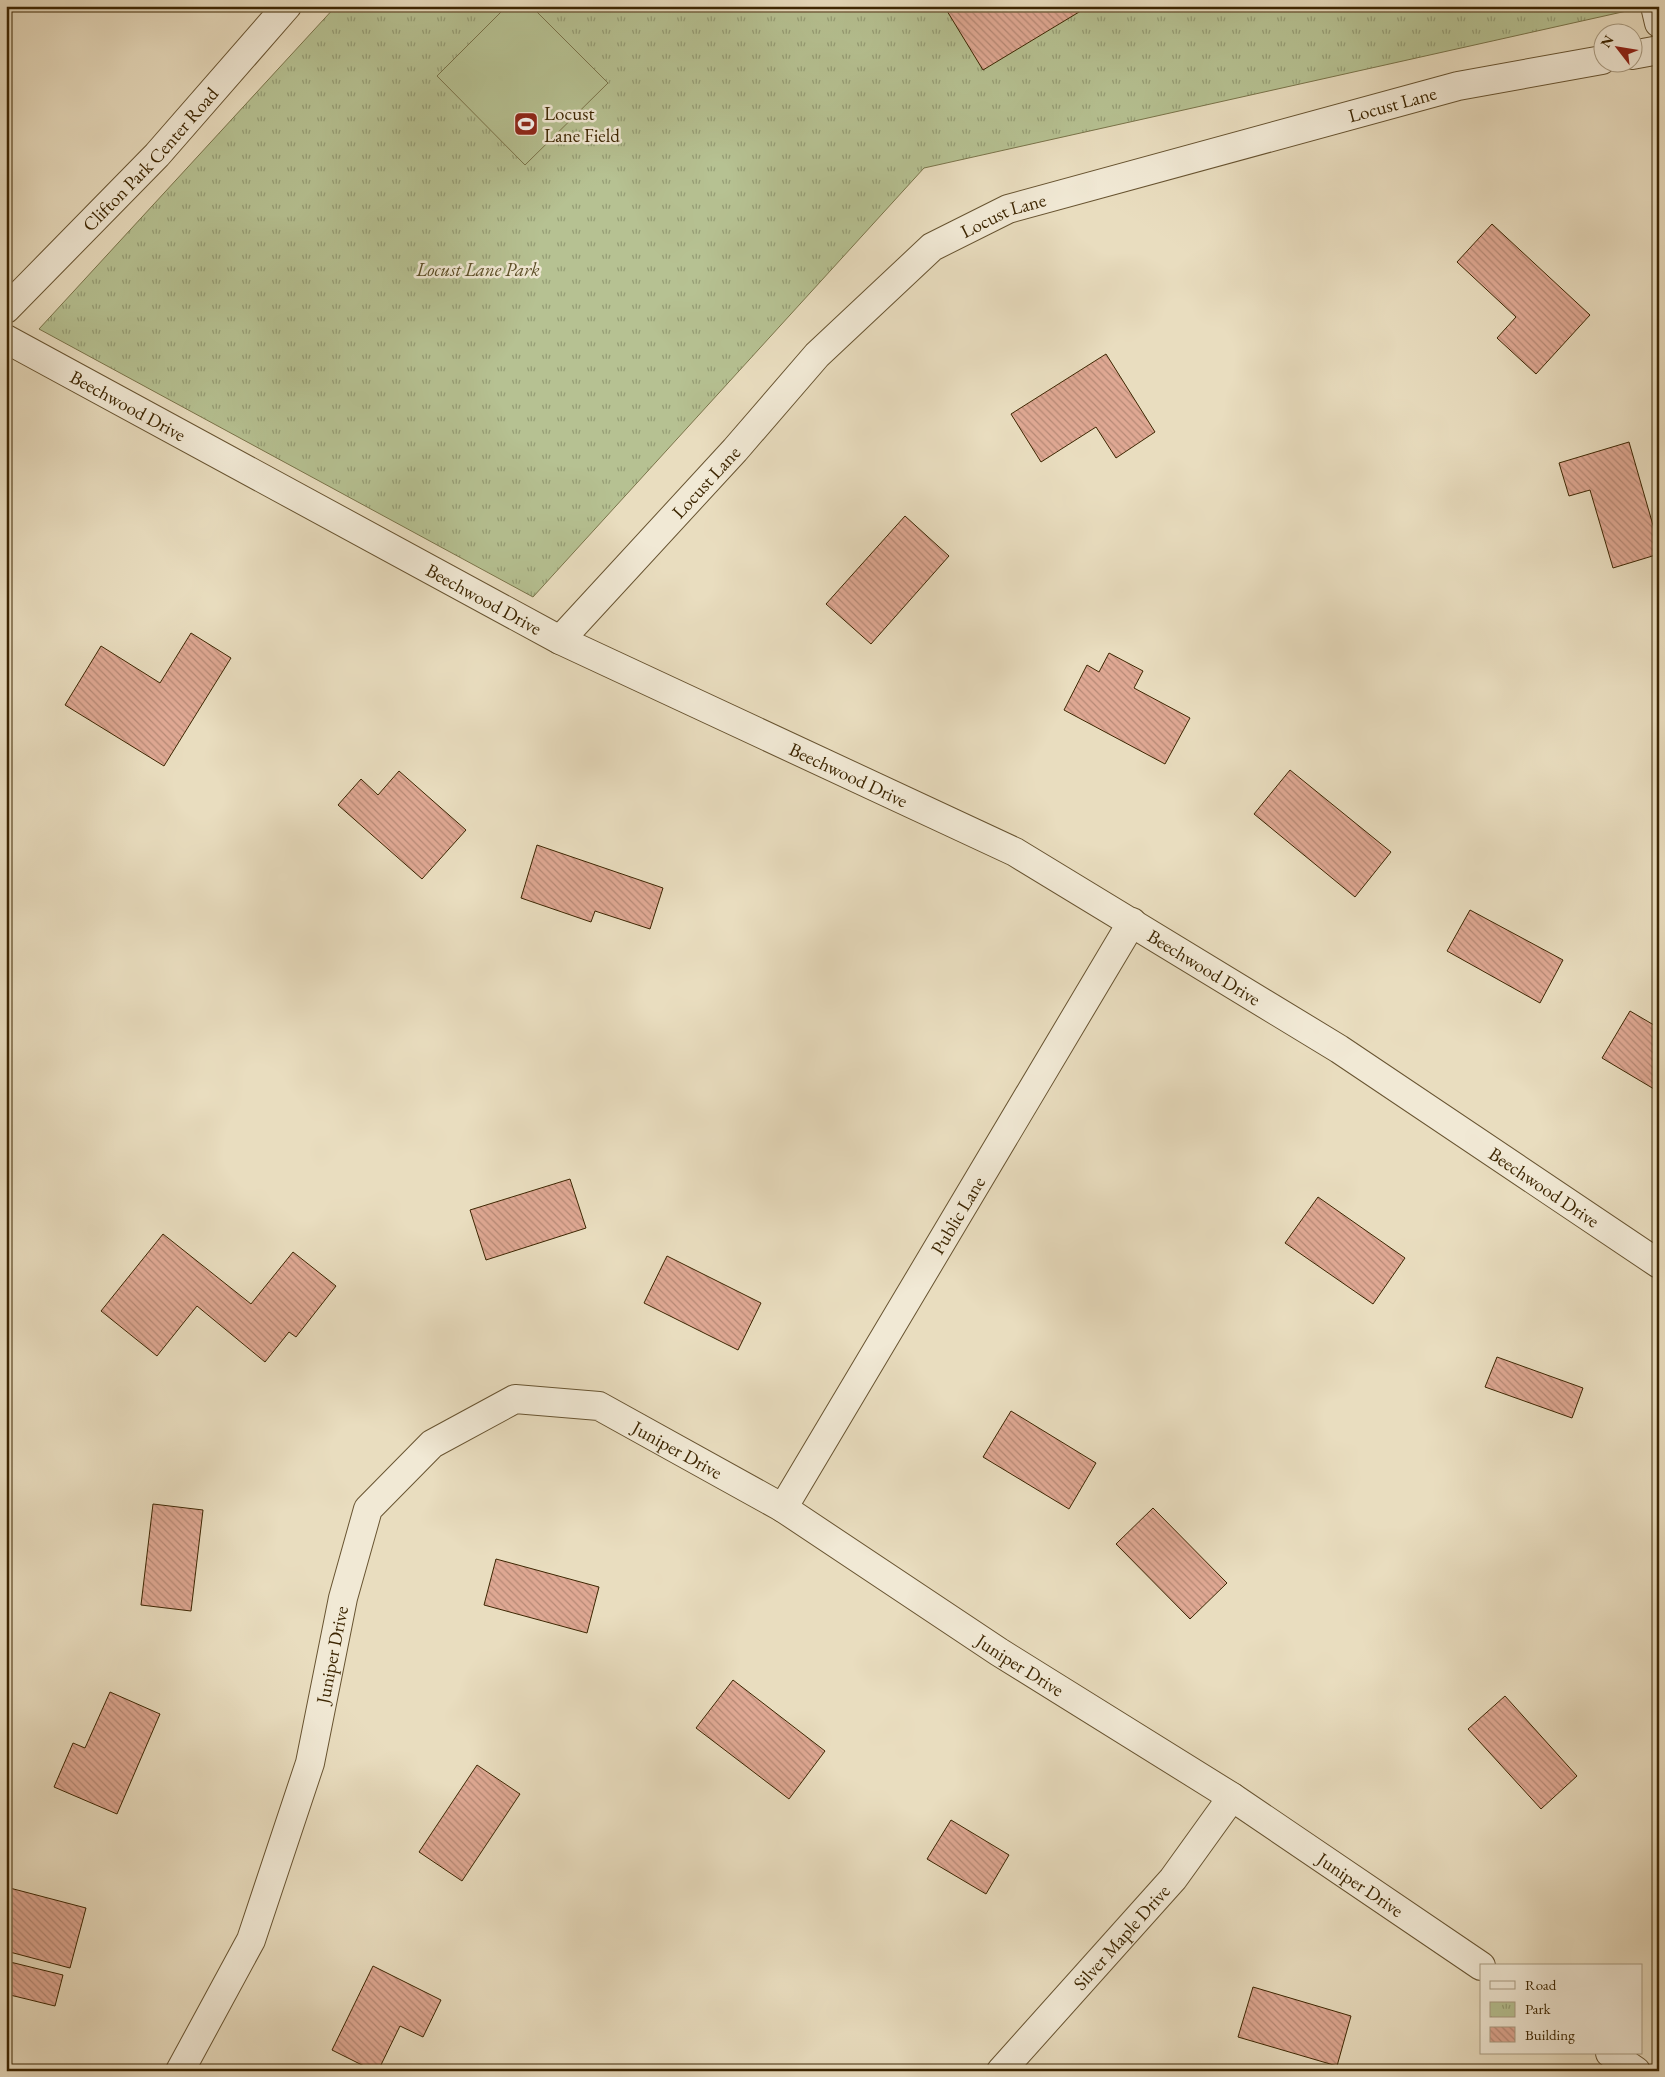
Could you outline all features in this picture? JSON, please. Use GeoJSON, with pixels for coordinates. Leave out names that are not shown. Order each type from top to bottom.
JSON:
{"type":"FeatureCollection","features":[{"type":"Feature","properties":{"kind":"street","name":"Clifton Park Center Road"},"geometry":{"type":"LineString","coordinates":[[6,309],[157,155],[287,6]]}},
{"type":"Feature","properties":{"kind":"street"},"geometry":{"type":"LineString","coordinates":[[1655,6],[1659,23]]}},
{"type":"Feature","properties":{"kind":"street"},"geometry":{"type":"LineString","coordinates":[[1642,53],[1659,50]]}},
{"type":"Feature","properties":{"kind":"street","name":"Locust Lane"},"geometry":{"type":"LineString","coordinates":[[560,640],[735,450],[817,355],[932,247],[1008,209],[1458,86],[1592,62]]}},
{"type":"Feature","properties":{"kind":"street","name":"Beechwood Drive"},"geometry":{"type":"LineString","coordinates":[[6,340],[560,640],[1015,852],[1339,1049],[1659,1264]]}},
{"type":"Feature","properties":{"kind":"street","name":"Public Lane"},"geometry":{"type":"LineString","coordinates":[[783,1508],[1132,922]]}},
{"type":"Feature","properties":{"kind":"street","name":"Juniper Drive"},"geometry":{"type":"LineString","coordinates":[[180,2071],[251,1940],[310,1763],[343,1598],[368,1509],[432,1444],[515,1399],[599,1406],[783,1508],[999,1652],[1232,1797],[1480,1965]]}},
{"type":"Feature","properties":{"kind":"street","name":"Silver Maple Drive"},"geometry":{"type":"LineString","coordinates":[[1001,2071],[1173,1879],[1232,1797]]}},
{"type":"Feature","properties":{"kind":"street"},"geometry":{"type":"LineString","coordinates":[[1611,2054],[1636,2071]]}},
{"type":"Feature","properties":{"kind":"green space","name":"Locust Lane Park"},"geometry":{"type":"Polygon","coordinates":[[[336,6],[1649,6],[924,168],[533,597],[39,329],[336,6]]]}},
{"type":"Feature","properties":{"kind":"green space","name":"Locust Lane Field"},"geometry":{"type":"Polygon","coordinates":[[[507,6],[531,6],[608,83],[525,165],[437,76],[507,6]]]}},
{"type":"Feature","properties":{"kind":"building"},"geometry":{"type":"Polygon","coordinates":[[[944,6],[1089,6],[983,70],[944,6]]]}},
{"type":"Feature","properties":{"kind":"building"},"geometry":{"type":"Polygon","coordinates":[[[1492,224],[1590,315],[1536,374],[1497,338],[1516,317],[1457,262],[1492,224]]]}},
{"type":"Feature","properties":{"kind":"building"},"geometry":{"type":"Polygon","coordinates":[[[1106,354],[1155,432],[1116,458],[1096,427],[1041,462],[1011,414],[1106,354]]]}},
{"type":"Feature","properties":{"kind":"building"},"geometry":{"type":"Polygon","coordinates":[[[1629,442],[1659,546],[1659,554],[1613,568],[1590,490],[1569,496],[1559,463],[1629,442]]]}},
{"type":"Feature","properties":{"kind":"building"},"geometry":{"type":"Polygon","coordinates":[[[905,516],[949,556],[871,644],[826,604],[905,516]]]}},
{"type":"Feature","properties":{"kind":"building"},"geometry":{"type":"Polygon","coordinates":[[[191,633],[231,658],[164,766],[65,705],[101,646],[160,683],[191,633]]]}},
{"type":"Feature","properties":{"kind":"building"},"geometry":{"type":"Polygon","coordinates":[[[1109,653],[1143,671],[1134,688],[1190,718],[1165,764],[1064,710],[1087,665],[1099,672],[1109,653]]]}},
{"type":"Feature","properties":{"kind":"building"},"geometry":{"type":"Polygon","coordinates":[[[1290,770],[1391,852],[1355,897],[1254,814],[1290,770]]]}},
{"type":"Feature","properties":{"kind":"building"},"geometry":{"type":"Polygon","coordinates":[[[399,771],[466,830],[422,879],[338,805],[361,779],[378,795],[399,771]]]}},
{"type":"Feature","properties":{"kind":"building"},"geometry":{"type":"Polygon","coordinates":[[[537,845],[663,888],[650,929],[595,911],[591,922],[521,898],[537,845]]]}},
{"type":"Feature","properties":{"kind":"building"},"geometry":{"type":"Polygon","coordinates":[[[1470,910],[1563,960],[1540,1003],[1447,951],[1470,910]]]}},
{"type":"Feature","properties":{"kind":"building"},"geometry":{"type":"Polygon","coordinates":[[[1630,1011],[1659,1028],[1659,1092],[1602,1058],[1630,1011]]]}},
{"type":"Feature","properties":{"kind":"building"},"geometry":{"type":"Polygon","coordinates":[[[570,1179],[586,1228],[486,1260],[470,1210],[570,1179]]]}},
{"type":"Feature","properties":{"kind":"building"},"geometry":{"type":"Polygon","coordinates":[[[1318,1197],[1405,1258],[1373,1304],[1285,1243],[1318,1197]]]}},
{"type":"Feature","properties":{"kind":"building"},"geometry":{"type":"Polygon","coordinates":[[[163,1234],[251,1304],[293,1252],[336,1286],[296,1337],[289,1332],[265,1362],[197,1306],[157,1356],[101,1311],[163,1234]]]}},
{"type":"Feature","properties":{"kind":"building"},"geometry":{"type":"Polygon","coordinates":[[[667,1256],[761,1303],[738,1350],[644,1303],[667,1256]]]}},
{"type":"Feature","properties":{"kind":"building"},"geometry":{"type":"Polygon","coordinates":[[[1497,1357],[1583,1388],[1572,1418],[1485,1387],[1497,1357]]]}},
{"type":"Feature","properties":{"kind":"building"},"geometry":{"type":"Polygon","coordinates":[[[1011,1411],[1096,1463],[1069,1509],[983,1457],[1011,1411]]]}},
{"type":"Feature","properties":{"kind":"building"},"geometry":{"type":"Polygon","coordinates":[[[153,1504],[203,1510],[191,1611],[141,1605],[153,1504]]]}},
{"type":"Feature","properties":{"kind":"building"},"geometry":{"type":"Polygon","coordinates":[[[1153,1508],[1227,1583],[1190,1619],[1116,1544],[1153,1508]]]}},
{"type":"Feature","properties":{"kind":"building"},"geometry":{"type":"Polygon","coordinates":[[[496,1559],[599,1587],[587,1633],[484,1605],[496,1559]]]}},
{"type":"Feature","properties":{"kind":"building"},"geometry":{"type":"Polygon","coordinates":[[[733,1680],[825,1751],[789,1799],[696,1728],[733,1680]]]}},
{"type":"Feature","properties":{"kind":"building"},"geometry":{"type":"Polygon","coordinates":[[[110,1692],[160,1714],[117,1814],[54,1787],[73,1743],[85,1748],[110,1692]]]}},
{"type":"Feature","properties":{"kind":"building"},"geometry":{"type":"Polygon","coordinates":[[[1505,1696],[1577,1776],[1541,1809],[1468,1729],[1505,1696]]]}},
{"type":"Feature","properties":{"kind":"building"},"geometry":{"type":"Polygon","coordinates":[[[477,1765],[520,1794],[462,1881],[419,1852],[477,1765]]]}},
{"type":"Feature","properties":{"kind":"building"},"geometry":{"type":"Polygon","coordinates":[[[951,1820],[1009,1855],[986,1894],[927,1859],[951,1820]]]}},
{"type":"Feature","properties":{"kind":"building"},"geometry":{"type":"Polygon","coordinates":[[[6,1887],[86,1908],[70,1968],[6,1951],[6,1887]]]}},
{"type":"Feature","properties":{"kind":"building"},"geometry":{"type":"Polygon","coordinates":[[[6,1961],[63,1975],[55,2006],[6,1994],[6,1961]]]}},
{"type":"Feature","properties":{"kind":"building"},"geometry":{"type":"Polygon","coordinates":[[[373,1966],[441,2000],[423,2037],[400,2026],[378,2071],[374,2071],[332,2050],[373,1966]]]}},
{"type":"Feature","properties":{"kind":"building"},"geometry":{"type":"Polygon","coordinates":[[[1253,1987],[1351,2016],[1337,2066],[1238,2037],[1253,1987]]]}},
{"type":"Feature","properties":{"kind":"place","name":"Locust Lane Field"},"geometry":{"type":"Point","coordinates":[526,124]}}]}
